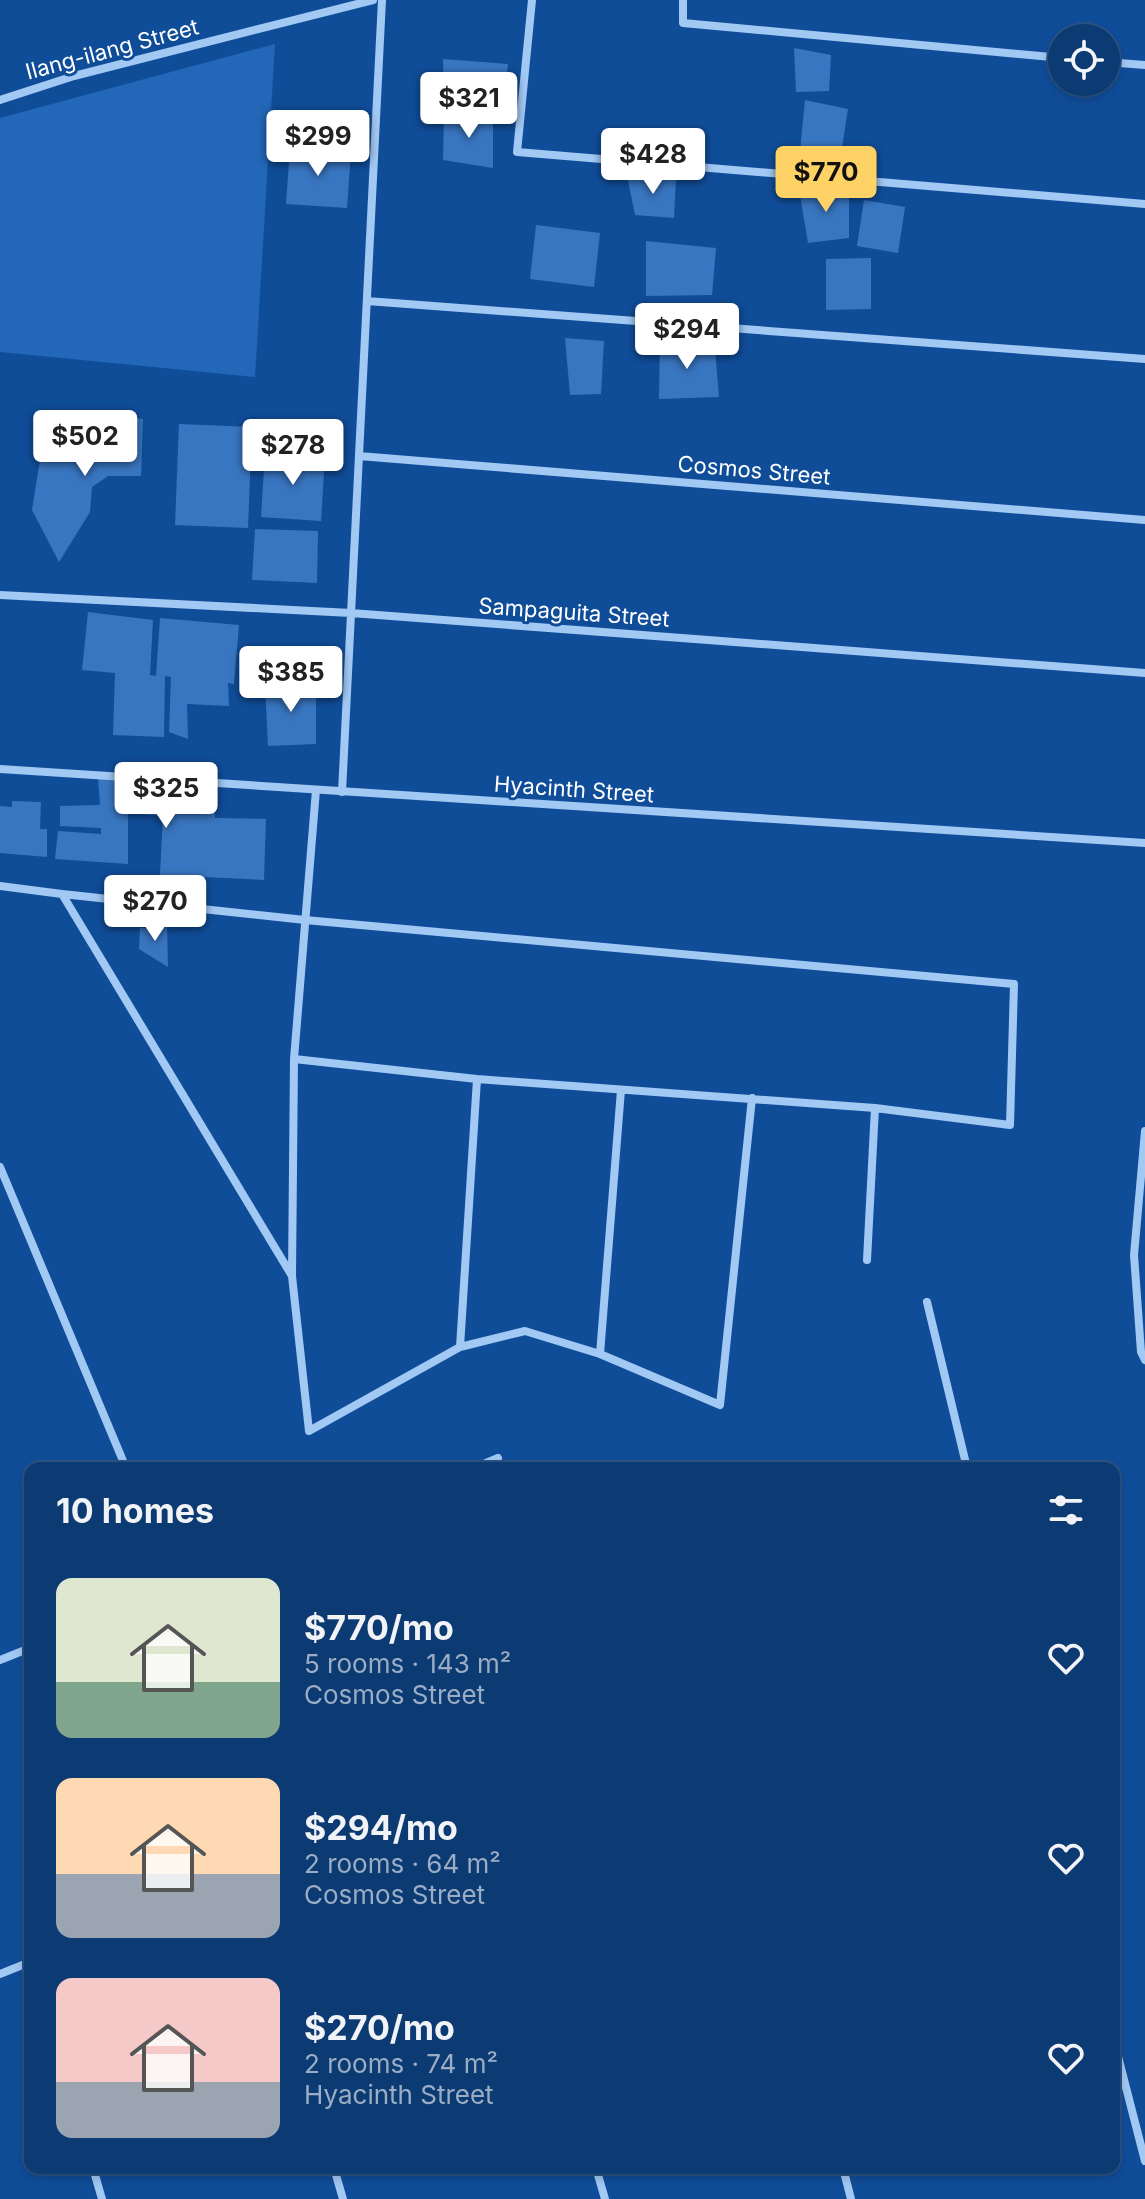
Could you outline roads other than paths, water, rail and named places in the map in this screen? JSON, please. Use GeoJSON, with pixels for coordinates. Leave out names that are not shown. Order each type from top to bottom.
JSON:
{"type":"FeatureCollection","features":[{"type":"Feature","properties":{"kind":"street","name":"Ilang-ilang Street"},"geometry":{"type":"LineString","coordinates":[[0,100],[74,76],[373,0]]}},
{"type":"Feature","properties":{"kind":"street"},"geometry":{"type":"LineString","coordinates":[[342,792],[382,0]]}},
{"type":"Feature","properties":{"kind":"street"},"geometry":{"type":"LineString","coordinates":[[532,0],[517,152],[1145,204]]}},
{"type":"Feature","properties":{"kind":"street"},"geometry":{"type":"LineString","coordinates":[[683,0],[683,23],[1048,57]]}},
{"type":"Feature","properties":{"kind":"street"},"geometry":{"type":"LineString","coordinates":[[1120,63],[1145,65]]}},
{"type":"Feature","properties":{"kind":"street"},"geometry":{"type":"LineString","coordinates":[[367,301],[1145,359]]}},
{"type":"Feature","properties":{"kind":"street","name":"Cosmos Street"},"geometry":{"type":"LineString","coordinates":[[359,456],[1145,520]]}},
{"type":"Feature","properties":{"kind":"street","name":"Sampaguita Street"},"geometry":{"type":"LineString","coordinates":[[0,595],[351,613],[1145,673]]}},
{"type":"Feature","properties":{"kind":"street","name":"Hyacinth Street"},"geometry":{"type":"LineString","coordinates":[[0,769],[1145,843]]}},
{"type":"Feature","properties":{"kind":"street"},"geometry":{"type":"LineString","coordinates":[[316,790],[294,1059],[292,1276],[309,1431],[460,1347],[525,1331],[600,1354],[720,1405],[752,1098]]}},
{"type":"Feature","properties":{"kind":"street"},"geometry":{"type":"LineString","coordinates":[[0,886],[305,920],[1014,984],[1010,1125],[875,1108],[477,1079],[294,1059]]}},
{"type":"Feature","properties":{"kind":"street"},"geometry":{"type":"LineString","coordinates":[[62,894],[292,1276]]}},
{"type":"Feature","properties":{"kind":"street"},"geometry":{"type":"LineString","coordinates":[[460,1347],[477,1079]]}},
{"type":"Feature","properties":{"kind":"street"},"geometry":{"type":"LineString","coordinates":[[600,1354],[621,1090]]}},
{"type":"Feature","properties":{"kind":"street"},"geometry":{"type":"LineString","coordinates":[[867,1260],[875,1108]]}},
{"type":"Feature","properties":{"kind":"street"},"geometry":{"type":"LineString","coordinates":[[1145,1131],[1134,1255],[1141,1352],[1145,1360]]}},
{"type":"Feature","properties":{"kind":"street"},"geometry":{"type":"LineString","coordinates":[[0,1167],[123,1462]]}},
{"type":"Feature","properties":{"kind":"street"},"geometry":{"type":"LineString","coordinates":[[927,1302],[966,1462]]}},
{"type":"Feature","properties":{"kind":"street"},"geometry":{"type":"LineString","coordinates":[[488,1462],[498,1458]]}},
{"type":"Feature","properties":{"kind":"street"},"geometry":{"type":"LineString","coordinates":[[0,1660],[24,1650]]}},
{"type":"Feature","properties":{"kind":"street"},"geometry":{"type":"LineString","coordinates":[[0,1974],[24,1964]]}},
{"type":"Feature","properties":{"kind":"street"},"geometry":{"type":"LineString","coordinates":[[1120,2064],[1145,2161]]}},
{"type":"Feature","properties":{"kind":"street"},"geometry":{"type":"LineString","coordinates":[[95,2174],[102,2199]]}},
{"type":"Feature","properties":{"kind":"street"},"geometry":{"type":"LineString","coordinates":[[336,2174],[343,2199]]}},
{"type":"Feature","properties":{"kind":"street"},"geometry":{"type":"LineString","coordinates":[[598,2174],[605,2199]]}},
{"type":"Feature","properties":{"kind":"street"},"geometry":{"type":"LineString","coordinates":[[845,2174],[851,2199]]}}]}
